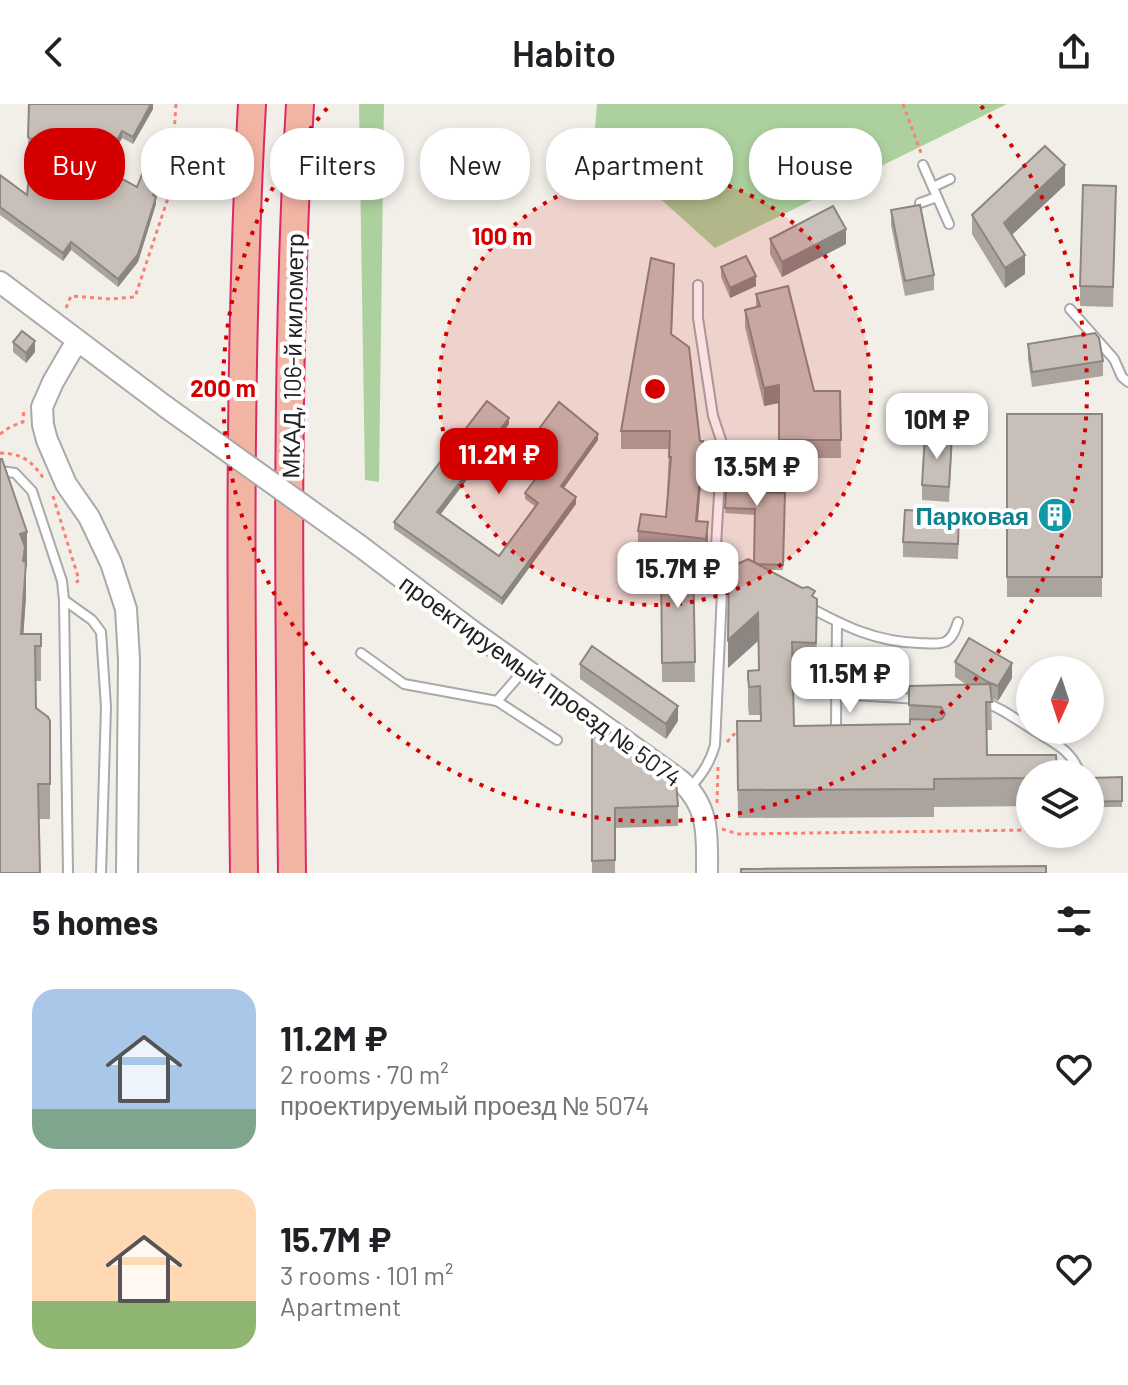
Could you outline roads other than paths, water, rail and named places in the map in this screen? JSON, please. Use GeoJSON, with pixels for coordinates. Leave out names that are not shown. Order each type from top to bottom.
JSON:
{"type":"FeatureCollection","features":[{"type":"Feature","properties":{"kind":"highway","name":"МКАД, 106-й километр"},"geometry":{"type":"LineString","coordinates":[[244,873],[241,609],[243,338],[252,104]]}},
{"type":"Feature","properties":{"kind":"highway","name":"МКАД, 106-й километр"},"geometry":{"type":"LineString","coordinates":[[292,873],[289,609],[291,339],[300,104]]}},
{"type":"Feature","properties":{"kind":"street","name":"проектируемый проезд № 5074"},"geometry":{"type":"LineString","coordinates":[[0,282],[166,407],[681,781],[690,789],[704,814],[707,873]]}},
{"type":"Feature","properties":{"kind":"street"},"geometry":{"type":"LineString","coordinates":[[78,342],[53,382],[42,407],[43,425],[66,484],[89,517],[111,563],[126,609],[129,660],[127,873]]}},
{"type":"Feature","properties":{"kind":"lane"},"geometry":{"type":"LineString","coordinates":[[923,165],[949,224]]}},
{"type":"Feature","properties":{"kind":"lane"},"geometry":{"type":"LineString","coordinates":[[920,203],[950,179]]}},
{"type":"Feature","properties":{"kind":"lane"},"geometry":{"type":"LineString","coordinates":[[690,789],[711,760],[715,745],[724,583],[715,563],[722,443],[713,416],[698,318],[698,285]]}},
{"type":"Feature","properties":{"kind":"lane"},"geometry":{"type":"LineString","coordinates":[[1070,309],[1114,359],[1122,377],[1128,382]]}},
{"type":"Feature","properties":{"kind":"lane"},"geometry":{"type":"LineString","coordinates":[[0,471],[15,473],[32,491],[62,581],[68,873]]}},
{"type":"Feature","properties":{"kind":"lane"},"geometry":{"type":"LineString","coordinates":[[64,600],[92,620],[101,632],[106,707],[101,873]]}},
{"type":"Feature","properties":{"kind":"lane"},"geometry":{"type":"LineString","coordinates":[[797,601],[837,622],[887,641],[945,642],[954,635],[958,622]]}},
{"type":"Feature","properties":{"kind":"lane"},"geometry":{"type":"LineString","coordinates":[[837,622],[836,730],[846,737]]}},
{"type":"Feature","properties":{"kind":"lane"},"geometry":{"type":"LineString","coordinates":[[361,653],[404,684],[497,701],[557,740]]}},
{"type":"Feature","properties":{"kind":"lane"},"geometry":{"type":"LineString","coordinates":[[497,701],[524,669]]}},
{"type":"Feature","properties":{"kind":"lane"},"geometry":{"type":"LineString","coordinates":[[836,694],[932,699]]}},
{"type":"Feature","properties":{"kind":"lane"},"geometry":{"type":"LineString","coordinates":[[964,701],[990,704],[1016,719]]}},
{"type":"Feature","properties":{"kind":"lane"},"geometry":{"type":"LineString","coordinates":[[1056,744],[1074,760]]}},
{"type":"Feature","properties":{"kind":"place","name":"Парковая"},"geometry":{"type":"Point","coordinates":[1055,515]}}]}
